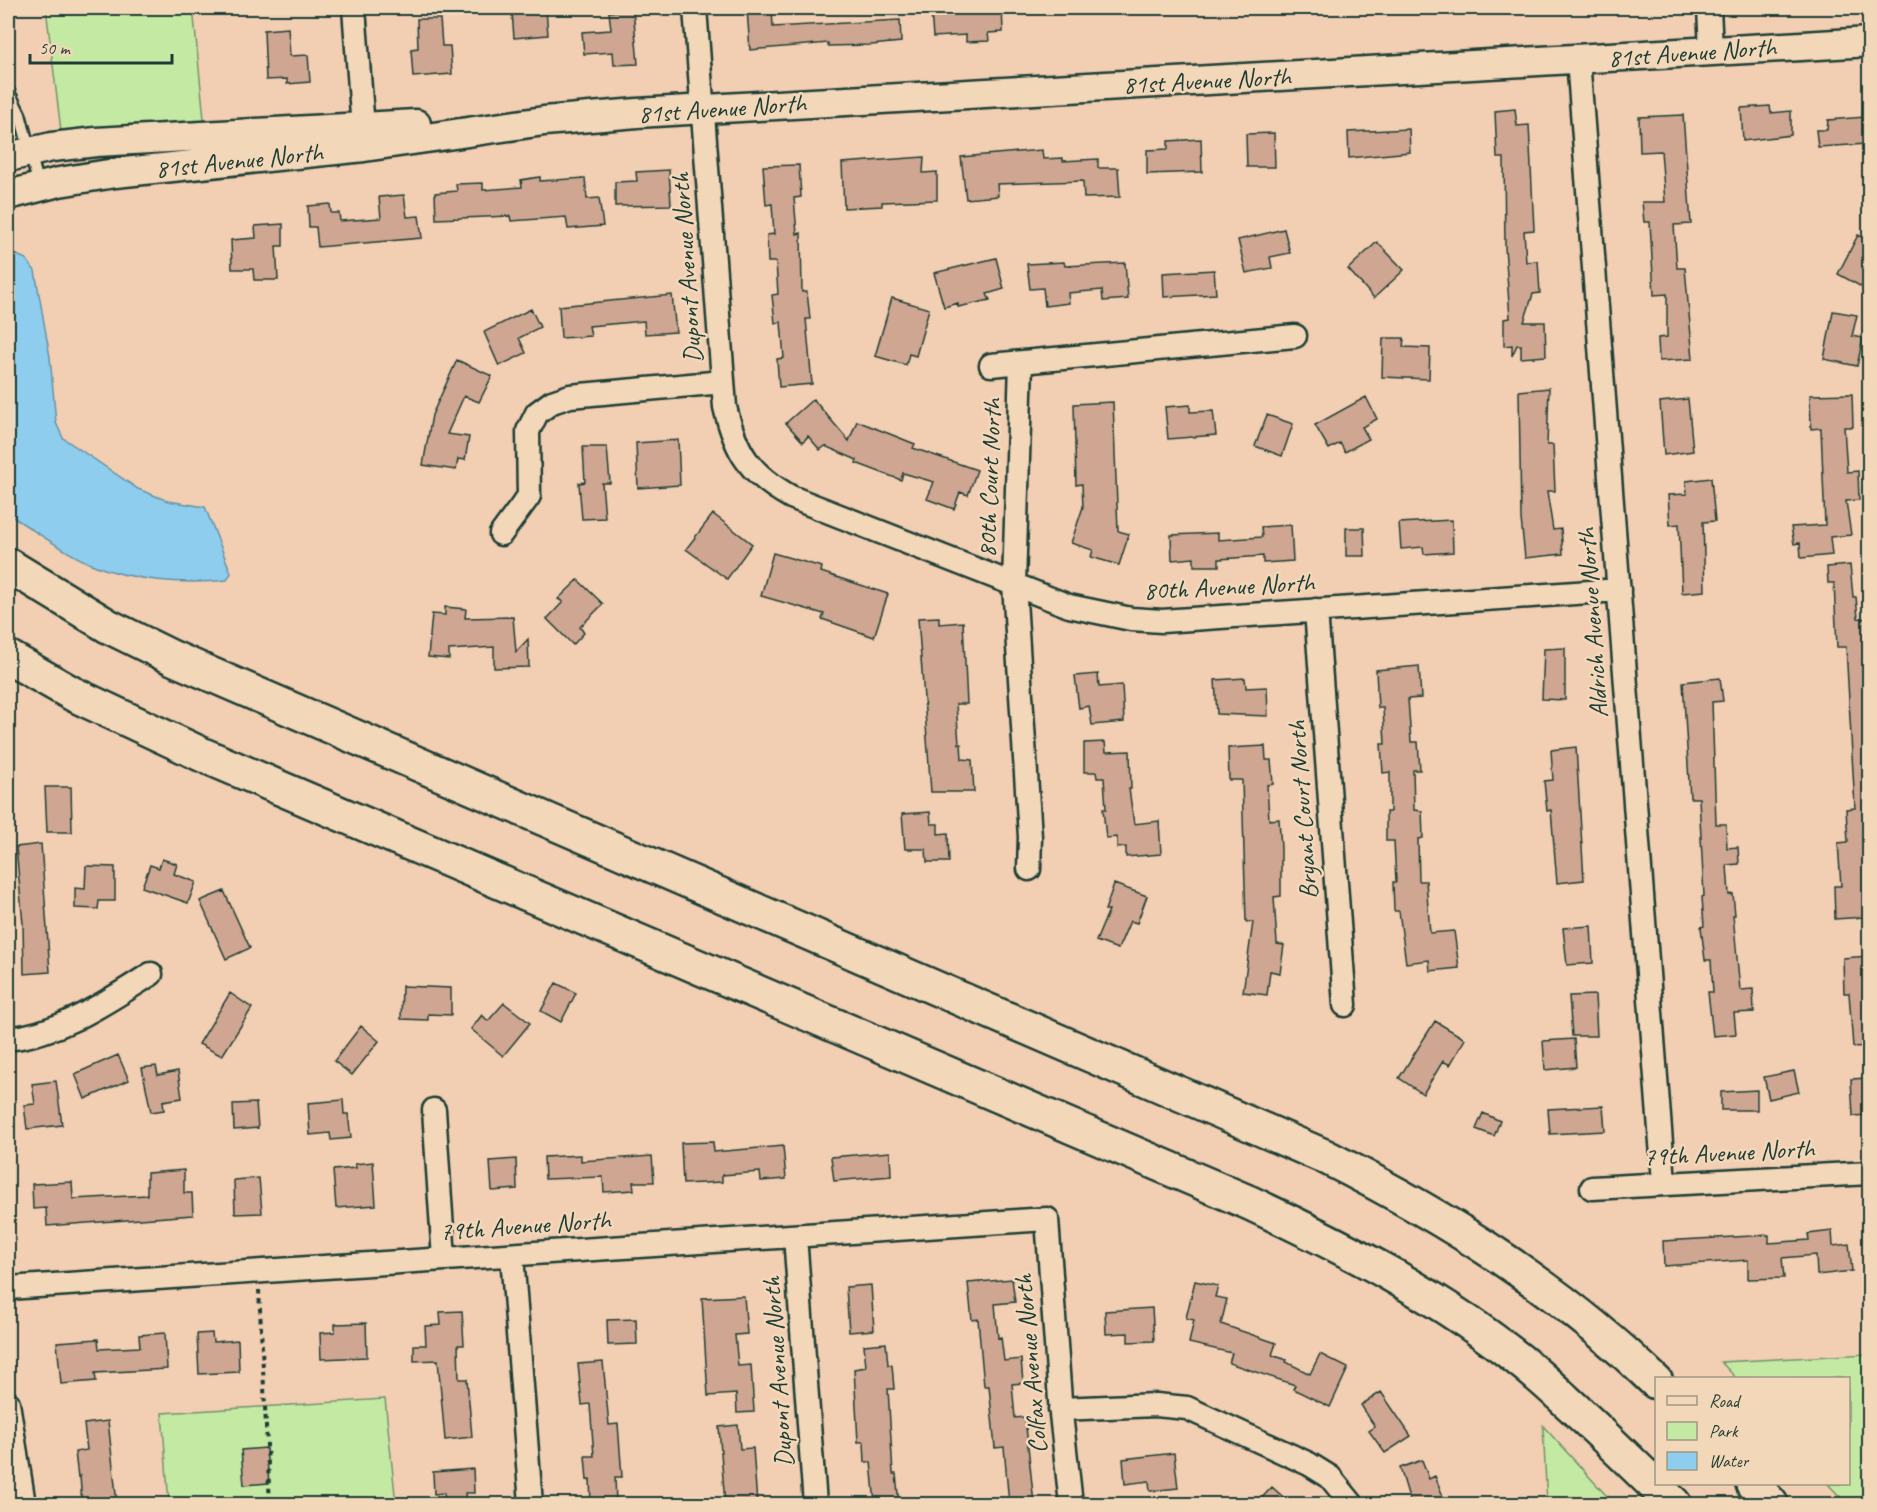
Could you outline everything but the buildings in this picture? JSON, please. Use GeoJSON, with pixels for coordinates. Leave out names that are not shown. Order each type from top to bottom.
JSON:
{"type":"FeatureCollection","features":[{"type":"Feature","properties":{"kind":"highway"},"geometry":{"type":"LineString","coordinates":[[8,565],[108,626],[173,658],[1326,1157],[1425,1209],[1533,1278],[1622,1350],[1655,1381]]}},
{"type":"Feature","properties":{"kind":"highway"},"geometry":{"type":"LineString","coordinates":[[8,657],[73,694],[203,755],[1250,1203],[1335,1243],[1437,1302],[1527,1366],[1589,1420],[1674,1504]]}},
{"type":"Feature","properties":{"kind":"highway"},"geometry":{"type":"LineString","coordinates":[[1754,1485],[1771,1504]]}},
{"type":"Feature","properties":{"kind":"street"},"geometry":{"type":"LineString","coordinates":[[354,8],[363,136]]}},
{"type":"Feature","properties":{"kind":"street","name":"Dupont Avenue North"},"geometry":{"type":"LineString","coordinates":[[695,8],[725,407],[732,436],[746,462],[766,483],[791,497]]}},
{"type":"Feature","properties":{"kind":"street"},"geometry":{"type":"LineString","coordinates":[[1709,8],[1711,50]]}},
{"type":"Feature","properties":{"kind":"street","name":"81st Avenue North"},"geometry":{"type":"LineString","coordinates":[[19,155],[96,142],[363,136],[702,108],[1869,42]]}},
{"type":"Feature","properties":{"kind":"street","name":"Aldrich Avenue North"},"geometry":{"type":"LineString","coordinates":[[1578,59],[1665,1182]]}},
{"type":"Feature","properties":{"kind":"street","name":"81st Avenue North"},"geometry":{"type":"LineString","coordinates":[[8,195],[115,172],[363,136]]}},
{"type":"Feature","properties":{"kind":"street"},"geometry":{"type":"LineString","coordinates":[[991,365],[1295,336]]}},
{"type":"Feature","properties":{"kind":"street","name":"80th Court North"},"geometry":{"type":"LineString","coordinates":[[1021,363],[1014,584],[1030,825],[1029,869]]}},
{"type":"Feature","properties":{"kind":"street"},"geometry":{"type":"LineString","coordinates":[[501,534],[529,496],[528,431],[537,413],[552,402],[570,396],[723,382]]}},
{"type":"Feature","properties":{"kind":"street","name":"80th Avenue North"},"geometry":{"type":"LineString","coordinates":[[791,497],[1069,606],[1131,619],[1162,621],[1619,590]]}},
{"type":"Feature","properties":{"kind":"street","name":"Bryant Court North"},"geometry":{"type":"LineString","coordinates":[[1316,610],[1345,1005]]}},
{"type":"Feature","properties":{"kind":"street"},"geometry":{"type":"LineString","coordinates":[[8,1040],[30,1037],[59,1028],[85,1015],[151,974]]}},
{"type":"Feature","properties":{"kind":"street"},"geometry":{"type":"LineString","coordinates":[[434,1110],[444,1259]]}},
{"type":"Feature","properties":{"kind":"street","name":"79th Avenue North"},"geometry":{"type":"LineString","coordinates":[[1592,1188],[1665,1182],[1869,1173]]}},
{"type":"Feature","properties":{"kind":"street","name":"79th Avenue North"},"geometry":{"type":"LineString","coordinates":[[8,1288],[1047,1219]]}},
{"type":"Feature","properties":{"kind":"street","name":"Colfax Avenue North"},"geometry":{"type":"LineString","coordinates":[[1047,1219],[1060,1409],[1071,1504]]}},
{"type":"Feature","properties":{"kind":"street","name":"Dupont Avenue North"},"geometry":{"type":"LineString","coordinates":[[795,1236],[815,1504]]}},
{"type":"Feature","properties":{"kind":"street"},"geometry":{"type":"LineString","coordinates":[[512,1255],[531,1504]]}},
{"type":"Feature","properties":{"kind":"street"},"geometry":{"type":"LineString","coordinates":[[8,1403],[24,1504]]}},
{"type":"Feature","properties":{"kind":"street"},"geometry":{"type":"LineString","coordinates":[[1060,1409],[1156,1405],[1187,1408],[1309,1464],[1330,1477],[1353,1504]]}},
{"type":"Feature","properties":{"kind":"lane"},"geometry":{"type":"LineString","coordinates":[[8,90],[20,114],[19,155],[39,187]]}},
{"type":"Feature","properties":{"kind":"path"},"geometry":{"type":"LineString","coordinates":[[258,1272],[270,1504]]}},
{"type":"Feature","properties":{"kind":"green space"},"geometry":{"type":"Polygon","coordinates":[[[46,8],[193,8],[205,129],[62,139],[46,8]]]}},
{"type":"Feature","properties":{"kind":"green space"},"geometry":{"type":"Polygon","coordinates":[[[1869,1354],[1869,1504],[1847,1504],[1829,1485],[1850,1485],[1850,1377],[1735,1377],[1721,1362],[1869,1354]]]}},
{"type":"Feature","properties":{"kind":"green space"},"geometry":{"type":"Polygon","coordinates":[[[385,1399],[396,1504],[169,1504],[162,1413],[385,1399]]]}},
{"type":"Feature","properties":{"kind":"green space"},"geometry":{"type":"Polygon","coordinates":[[[1543,1426],[1614,1504],[1547,1504],[1543,1426]]]}},
{"type":"Feature","properties":{"kind":"water"},"geometry":{"type":"Polygon","coordinates":[[[8,251],[26,259],[35,271],[50,357],[56,423],[63,438],[138,489],[168,501],[205,507],[231,573],[227,580],[176,582],[141,578],[107,570],[69,553],[8,514],[8,251]]]}}]}
